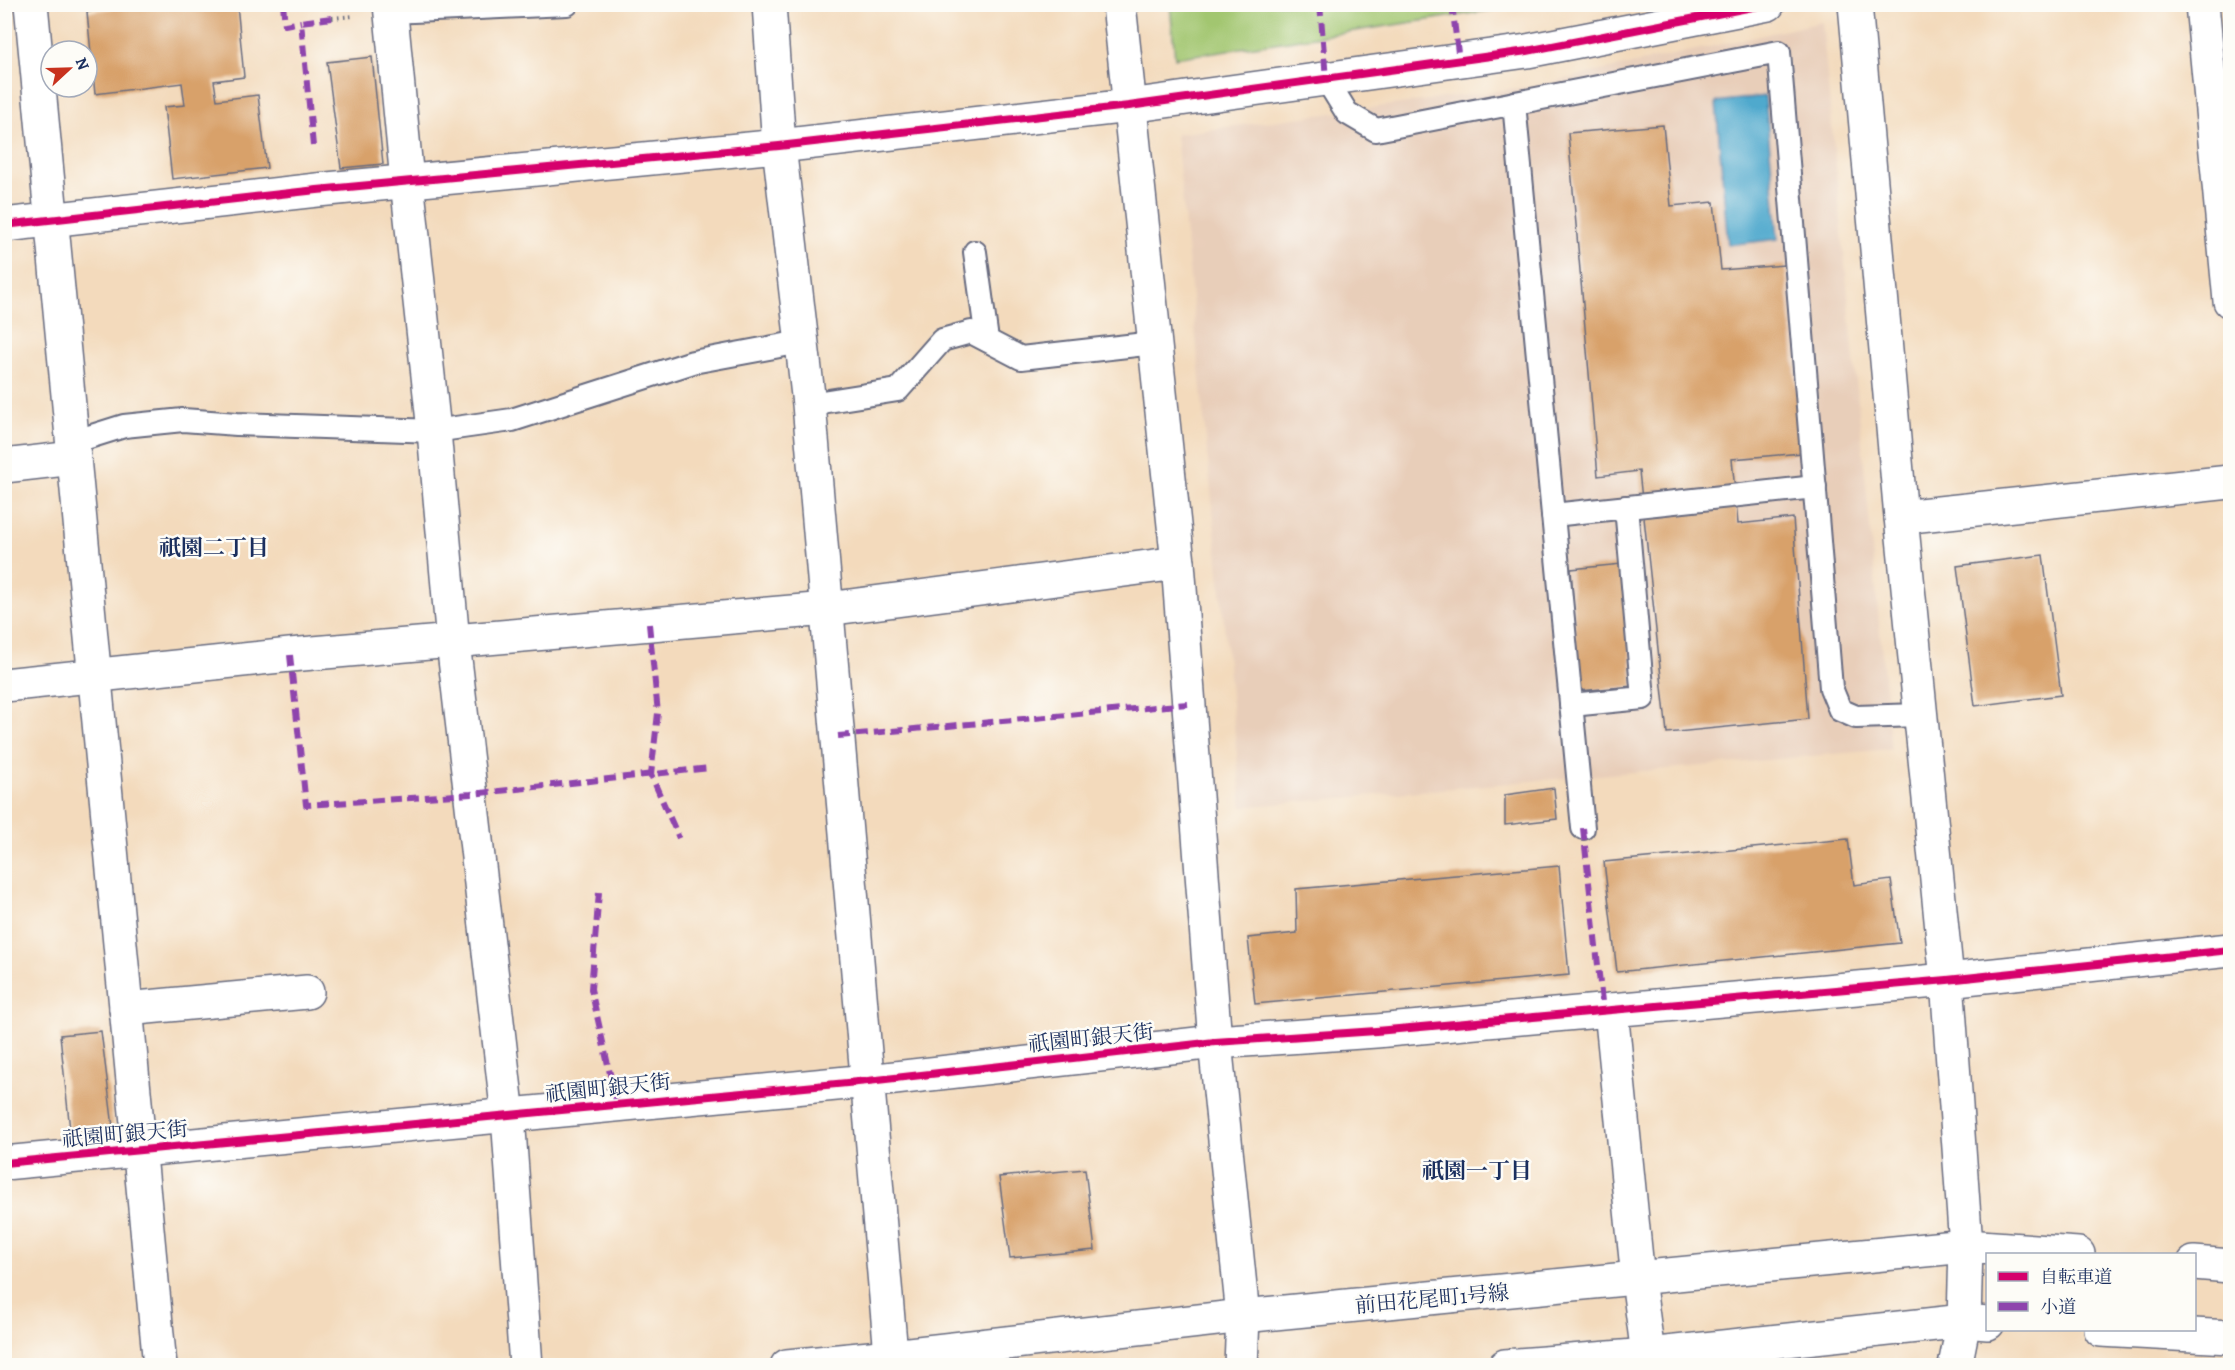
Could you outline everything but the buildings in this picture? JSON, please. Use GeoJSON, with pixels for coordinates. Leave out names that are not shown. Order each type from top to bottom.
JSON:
{"type":"FeatureCollection","features":[{"type":"Feature","properties":{"kind":"street"},"geometry":{"type":"LineString","coordinates":[[31,4],[160,1365]]}},
{"type":"Feature","properties":{"kind":"street"},"geometry":{"type":"LineString","coordinates":[[769,4],[779,146],[809,404],[892,1361]]}},
{"type":"Feature","properties":{"kind":"street"},"geometry":{"type":"LineString","coordinates":[[1119,4],[1178,563],[1215,1042],[1243,1316],[1241,1365]]}},
{"type":"Feature","properties":{"kind":"street"},"geometry":{"type":"LineString","coordinates":[[4,225],[407,181],[779,146],[1129,106],[1527,51],[1768,4]]}},
{"type":"Feature","properties":{"kind":"street"},"geometry":{"type":"LineString","coordinates":[[1855,4],[1900,517],[1947,980],[1966,1246],[1976,1322],[1955,1365]]}},
{"type":"Feature","properties":{"kind":"street"},"geometry":{"type":"LineString","coordinates":[[2202,4],[2230,300]]}},
{"type":"Feature","properties":{"kind":"street"},"geometry":{"type":"LineString","coordinates":[[390,8],[434,431],[453,642],[508,1116],[526,1365]]}},
{"type":"Feature","properties":{"kind":"street"},"geometry":{"type":"LineString","coordinates":[[4,465],[73,450]]}},
{"type":"Feature","properties":{"kind":"street"},"geometry":{"type":"LineString","coordinates":[[1900,517],[2230,482]]}},
{"type":"Feature","properties":{"kind":"street"},"geometry":{"type":"LineString","coordinates":[[4,685],[290,655],[827,609],[1178,563]]}},
{"type":"Feature","properties":{"kind":"street","name":"祇園町銀天街"},"geometry":{"type":"LineString","coordinates":[[4,1163],[868,1081],[1215,1042],[1387,1030],[1947,980],[2230,950]]}},
{"type":"Feature","properties":{"kind":"street"},"geometry":{"type":"LineString","coordinates":[[126,1009],[307,992]]}},
{"type":"Feature","properties":{"kind":"street"},"geometry":{"type":"LineString","coordinates":[[1611,1010],[1638,1279],[1648,1355]]}},
{"type":"Feature","properties":{"kind":"street","name":"前田花尾町1号線"},"geometry":{"type":"LineString","coordinates":[[787,1365],[892,1361],[1243,1316],[1966,1246],[2064,1253]]}},
{"type":"Feature","properties":{"kind":"street"},"geometry":{"type":"LineString","coordinates":[[2196,1263],[2230,1266]]}},
{"type":"Feature","properties":{"kind":"street"},"geometry":{"type":"LineString","coordinates":[[1505,1365],[1648,1355],[1976,1322]]}},
{"type":"Feature","properties":{"kind":"street"},"geometry":{"type":"LineString","coordinates":[[2133,1331],[2230,1337]]}},
{"type":"Feature","properties":{"kind":"lane"},"geometry":{"type":"LineString","coordinates":[[390,8],[567,4]]}},
{"type":"Feature","properties":{"kind":"lane"},"geometry":{"type":"LineString","coordinates":[[1326,79],[1347,113],[1376,130],[1779,52],[1831,688],[1840,710],[1856,717],[1920,715]]}},
{"type":"Feature","properties":{"kind":"lane"},"geometry":{"type":"LineString","coordinates":[[1514,103],[1583,828]]}},
{"type":"Feature","properties":{"kind":"lane"},"geometry":{"type":"LineString","coordinates":[[975,252],[987,340]]}},
{"type":"Feature","properties":{"kind":"lane"},"geometry":{"type":"LineString","coordinates":[[809,404],[898,390],[942,340],[971,332],[1021,358],[1154,344]]}},
{"type":"Feature","properties":{"kind":"lane"},"geometry":{"type":"LineString","coordinates":[[73,450],[124,426],[183,420],[434,431],[513,420],[693,362],[801,342]]}},
{"type":"Feature","properties":{"kind":"lane"},"geometry":{"type":"LineString","coordinates":[[1553,515],[1815,488]]}},
{"type":"Feature","properties":{"kind":"lane"},"geometry":{"type":"LineString","coordinates":[[1571,705],[1642,698],[1626,507]]}},
{"type":"Feature","properties":{"kind":"shaded area"},"geometry":{"type":"Polygon","coordinates":[[[1822,22],[1891,749],[1242,807],[1176,134],[1533,86],[1822,22]]]}},
{"type":"Feature","properties":{"kind":"green space"},"geometry":{"type":"Polygon","coordinates":[[[1170,4],[1527,4],[1527,5],[1175,58],[1170,4]]]}},
{"type":"Feature","properties":{"kind":"water"},"geometry":{"type":"Polygon","coordinates":[[[1765,96],[1778,239],[1728,245],[1716,102],[1765,96]]]}},
{"type":"Feature","properties":{"kind":"marked path"},"geometry":{"type":"LineString","coordinates":[[283,4],[285,25],[301,22]]}},
{"type":"Feature","properties":{"kind":"marked path"},"geometry":{"type":"LineString","coordinates":[[1320,4],[1326,79]]}},
{"type":"Feature","properties":{"kind":"marked path"},"geometry":{"type":"LineString","coordinates":[[1452,4],[1459,61]]}},
{"type":"Feature","properties":{"kind":"marked path"},"geometry":{"type":"LineString","coordinates":[[313,146],[301,22],[332,18]]}},
{"type":"Feature","properties":{"kind":"marked path"},"geometry":{"type":"LineString","coordinates":[[649,624],[658,713],[651,775],[679,838]]}},
{"type":"Feature","properties":{"kind":"marked path"},"geometry":{"type":"LineString","coordinates":[[290,655],[306,805],[471,794],[709,768]]}},
{"type":"Feature","properties":{"kind":"marked path"},"geometry":{"type":"LineString","coordinates":[[838,736],[1188,704]]}},
{"type":"Feature","properties":{"kind":"marked path"},"geometry":{"type":"LineString","coordinates":[[1583,828],[1603,1011]]}},
{"type":"Feature","properties":{"kind":"marked path"},"geometry":{"type":"LineString","coordinates":[[599,892],[591,989],[617,1105]]}},
{"type":"Feature","properties":{"kind":"cycle path"},"geometry":{"type":"LineString","coordinates":[[4,225],[317,190],[779,146],[1129,106],[1527,51],[1768,4]]}},
{"type":"Feature","properties":{"kind":"cycle path"},"geometry":{"type":"LineString","coordinates":[[4,1163],[868,1081],[1215,1042],[1376,1031],[1947,980],[2230,950]]}},
{"type":"Feature","properties":{"kind":"district","name":"祇園二丁目"},"geometry":{"type":"Point","coordinates":[214,548]}},
{"type":"Feature","properties":{"kind":"district","name":"祇園一丁目"},"geometry":{"type":"Point","coordinates":[1477,1171]}}]}
